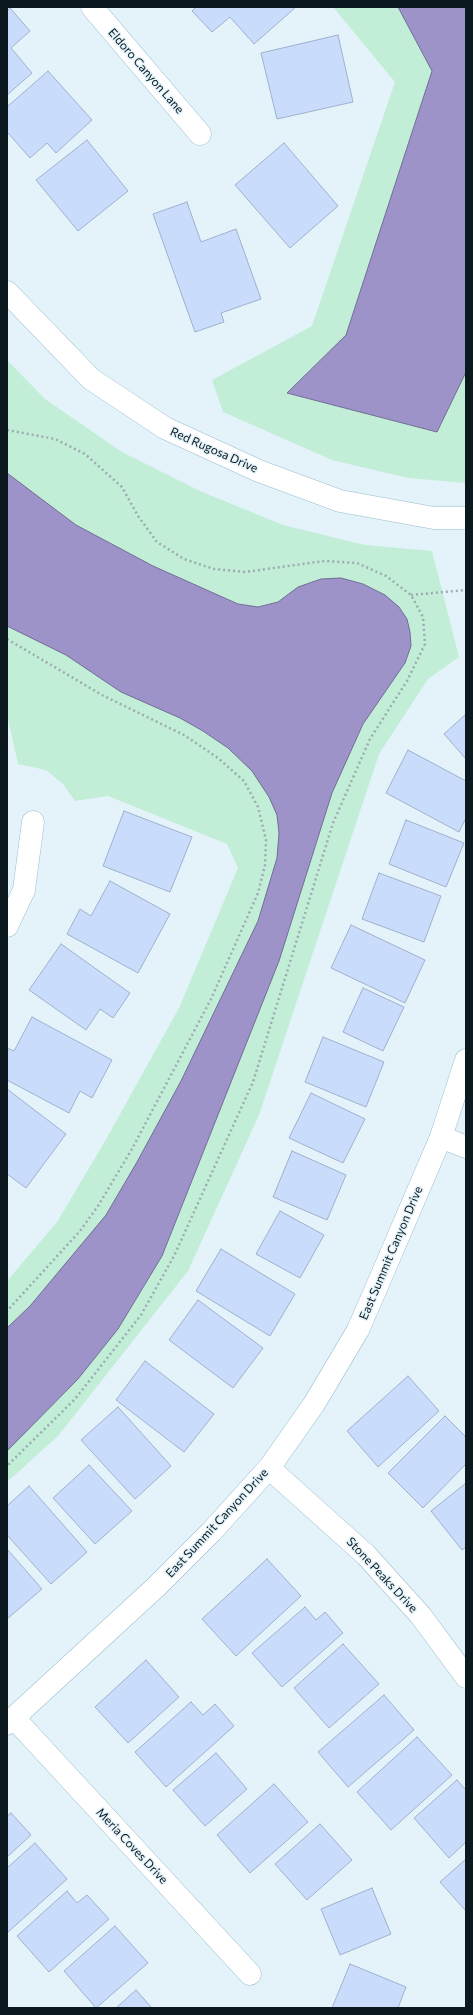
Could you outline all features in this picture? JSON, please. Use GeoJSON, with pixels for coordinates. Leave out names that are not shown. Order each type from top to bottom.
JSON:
{"type":"FeatureCollection","features":[{"type":"Feature","properties":{"kind":"street","name":"Eldoro Canyon Lane"},"geometry":{"type":"LineString","coordinates":[[92,7],[200,134]]}},
{"type":"Feature","properties":{"kind":"street","name":"Red Rugosa Drive"},"geometry":{"type":"LineString","coordinates":[[7,292],[91,379],[165,428],[259,471],[340,501],[434,518],[466,518]]}},
{"type":"Feature","properties":{"kind":"street"},"geometry":{"type":"LineString","coordinates":[[7,926],[24,890],[33,822]]}},
{"type":"Feature","properties":{"kind":"street","name":"East Summit Canyon Drive"},"geometry":{"type":"LineString","coordinates":[[10,1721],[156,1587],[212,1531],[269,1468],[314,1404],[358,1330],[440,1137],[466,1060]]}},
{"type":"Feature","properties":{"kind":"street"},"geometry":{"type":"LineString","coordinates":[[440,1137],[466,1147]]}},
{"type":"Feature","properties":{"kind":"street","name":"Stone Peaks Drive"},"geometry":{"type":"LineString","coordinates":[[269,1468],[366,1555],[420,1616],[466,1677]]}},
{"type":"Feature","properties":{"kind":"street","name":"Meria Coves Drive"},"geometry":{"type":"LineString","coordinates":[[10,1721],[250,1974]]}},
{"type":"Feature","properties":{"kind":"path"},"geometry":{"type":"LineString","coordinates":[[7,430],[55,439],[85,454],[122,487],[138,516],[157,542],[184,559],[214,569],[245,572],[324,561],[357,563],[386,576],[411,595],[423,617],[425,644],[407,681],[370,739],[333,823],[253,1082],[174,1256],[141,1315],[75,1399],[7,1466]]}},
{"type":"Feature","properties":{"kind":"path"},"geometry":{"type":"LineString","coordinates":[[411,595],[466,590]]}},
{"type":"Feature","properties":{"kind":"path"},"geometry":{"type":"LineString","coordinates":[[7,639],[102,695],[184,735],[218,758],[244,782],[258,807],[266,840],[265,865],[258,893],[211,999],[132,1149],[98,1206],[80,1231],[7,1311]]}},
{"type":"Feature","properties":{"kind":"green space"},"geometry":{"type":"Polygon","coordinates":[[[333,7],[466,7],[466,483],[408,478],[332,460],[223,412],[212,380],[312,326],[395,82],[333,7]]]}},
{"type":"Feature","properties":{"kind":"green space"},"geometry":{"type":"Polygon","coordinates":[[[7,360],[45,399],[122,452],[200,491],[283,525],[365,545],[432,551],[459,657],[428,679],[379,754],[259,1115],[188,1271],[58,1436],[7,1482],[7,1281],[57,1222],[104,1143],[179,1008],[238,868],[227,844],[108,796],[75,801],[63,784],[46,770],[18,764],[7,715],[7,360]]]}},
{"type":"Feature","properties":{"kind":"shaded area"},"geometry":{"type":"Polygon","coordinates":[[[398,7],[466,7],[466,372],[437,432],[287,393],[346,335],[432,71],[398,7]]]}},
{"type":"Feature","properties":{"kind":"shaded area"},"geometry":{"type":"Polygon","coordinates":[[[7,473],[76,525],[153,566],[238,604],[258,607],[278,602],[298,587],[321,579],[341,578],[363,584],[385,595],[399,607],[407,619],[411,646],[405,663],[363,724],[332,793],[279,961],[162,1256],[118,1329],[78,1379],[7,1451],[7,1328],[30,1306],[106,1215],[137,1162],[181,1081],[258,921],[277,858],[279,833],[277,815],[269,797],[252,771],[228,748],[180,718],[121,692],[66,655],[7,626],[7,473]]]}},
{"type":"Feature","properties":{"kind":"building"},"geometry":{"type":"Polygon","coordinates":[[[196,7],[296,7],[254,44],[230,17],[212,32],[192,11],[196,7]]]}},
{"type":"Feature","properties":{"kind":"building"},"geometry":{"type":"Polygon","coordinates":[[[10,8],[30,31],[11,48],[32,73],[7,95],[7,11],[10,8]]]}},
{"type":"Feature","properties":{"kind":"building"},"geometry":{"type":"Polygon","coordinates":[[[338,35],[353,102],[277,119],[261,53],[338,35]]]}},
{"type":"Feature","properties":{"kind":"building"},"geometry":{"type":"Polygon","coordinates":[[[48,71],[92,120],[56,153],[47,143],[30,158],[7,132],[7,107],[48,71]]]}},
{"type":"Feature","properties":{"kind":"building"},"geometry":{"type":"Polygon","coordinates":[[[87,140],[128,191],[78,231],[36,180],[87,140]]]}},
{"type":"Feature","properties":{"kind":"building"},"geometry":{"type":"Polygon","coordinates":[[[284,143],[338,206],[290,248],[235,185],[284,143]]]}},
{"type":"Feature","properties":{"kind":"building"},"geometry":{"type":"Polygon","coordinates":[[[187,202],[201,242],[236,229],[261,299],[221,313],[224,322],[195,332],[153,214],[187,202]]]}},
{"type":"Feature","properties":{"kind":"building"},"geometry":{"type":"Polygon","coordinates":[[[466,714],[466,759],[444,734],[466,714]]]}},
{"type":"Feature","properties":{"kind":"building"},"geometry":{"type":"Polygon","coordinates":[[[408,750],[466,781],[466,818],[459,832],[386,793],[408,750]]]}},
{"type":"Feature","properties":{"kind":"building"},"geometry":{"type":"Polygon","coordinates":[[[124,811],[192,837],[170,892],[103,866],[124,811]]]}},
{"type":"Feature","properties":{"kind":"building"},"geometry":{"type":"Polygon","coordinates":[[[406,820],[464,843],[446,887],[389,864],[406,820]]]}},
{"type":"Feature","properties":{"kind":"building"},"geometry":{"type":"Polygon","coordinates":[[[379,873],[441,896],[424,942],[362,919],[379,873]]]}},
{"type":"Feature","properties":{"kind":"building"},"geometry":{"type":"Polygon","coordinates":[[[110,881],[170,914],[138,973],[67,934],[80,909],[91,916],[110,881]]]}},
{"type":"Feature","properties":{"kind":"building"},"geometry":{"type":"Polygon","coordinates":[[[351,925],[425,960],[405,1003],[331,968],[351,925]]]}},
{"type":"Feature","properties":{"kind":"building"},"geometry":{"type":"Polygon","coordinates":[[[61,944],[130,993],[113,1018],[100,1009],[86,1030],[29,990],[61,944]]]}},
{"type":"Feature","properties":{"kind":"building"},"geometry":{"type":"Polygon","coordinates":[[[363,988],[404,1007],[383,1051],[343,1032],[363,988]]]}},
{"type":"Feature","properties":{"kind":"building"},"geometry":{"type":"Polygon","coordinates":[[[32,1017],[112,1060],[92,1098],[80,1091],[69,1113],[7,1080],[7,1048],[14,1051],[32,1017]]]}},
{"type":"Feature","properties":{"kind":"building"},"geometry":{"type":"Polygon","coordinates":[[[323,1037],[384,1062],[366,1107],[305,1082],[323,1037]]]}},
{"type":"Feature","properties":{"kind":"building"},"geometry":{"type":"Polygon","coordinates":[[[7,1089],[66,1134],[26,1188],[7,1174],[7,1089]]]}},
{"type":"Feature","properties":{"kind":"building"},"geometry":{"type":"Polygon","coordinates":[[[311,1093],[365,1119],[343,1163],[289,1138],[311,1093]]]}},
{"type":"Feature","properties":{"kind":"building"},"geometry":{"type":"Polygon","coordinates":[[[292,1151],[346,1175],[327,1220],[273,1197],[292,1151]]]}},
{"type":"Feature","properties":{"kind":"building"},"geometry":{"type":"Polygon","coordinates":[[[280,1211],[324,1235],[300,1278],[256,1254],[280,1211]]]}},
{"type":"Feature","properties":{"kind":"building"},"geometry":{"type":"Polygon","coordinates":[[[221,1249],[295,1294],[270,1336],[196,1291],[221,1249]]]}},
{"type":"Feature","properties":{"kind":"building"},"geometry":{"type":"Polygon","coordinates":[[[198,1300],[263,1348],[233,1388],[169,1340],[198,1300]]]}},
{"type":"Feature","properties":{"kind":"building"},"geometry":{"type":"Polygon","coordinates":[[[145,1361],[214,1414],[184,1452],[116,1400],[145,1361]]]}},
{"type":"Feature","properties":{"kind":"building"},"geometry":{"type":"Polygon","coordinates":[[[408,1376],[439,1411],[378,1467],[347,1431],[408,1376]]]}},
{"type":"Feature","properties":{"kind":"building"},"geometry":{"type":"Polygon","coordinates":[[[118,1407],[171,1466],[135,1499],[81,1440],[118,1407]]]}},
{"type":"Feature","properties":{"kind":"building"},"geometry":{"type":"Polygon","coordinates":[[[445,1416],[466,1437],[466,1464],[423,1508],[388,1473],[445,1416]]]}},
{"type":"Feature","properties":{"kind":"building"},"geometry":{"type":"Polygon","coordinates":[[[89,1465],[132,1511],[95,1544],[53,1498],[89,1465]]]}},
{"type":"Feature","properties":{"kind":"building"},"geometry":{"type":"Polygon","coordinates":[[[466,1483],[466,1547],[462,1550],[431,1511],[466,1483]]]}},
{"type":"Feature","properties":{"kind":"building"},"geometry":{"type":"Polygon","coordinates":[[[29,1486],[87,1552],[51,1584],[7,1535],[7,1506],[29,1486]]]}},
{"type":"Feature","properties":{"kind":"building"},"geometry":{"type":"Polygon","coordinates":[[[7,1549],[42,1589],[7,1619],[7,1549]]]}},
{"type":"Feature","properties":{"kind":"building"},"geometry":{"type":"Polygon","coordinates":[[[267,1559],[301,1596],[236,1656],[202,1619],[267,1559]]]}},
{"type":"Feature","properties":{"kind":"building"},"geometry":{"type":"Polygon","coordinates":[[[305,1607],[316,1620],[325,1612],[343,1633],[282,1687],[252,1653],[305,1607]]]}},
{"type":"Feature","properties":{"kind":"building"},"geometry":{"type":"Polygon","coordinates":[[[343,1644],[379,1684],[329,1728],[294,1688],[343,1644]]]}},
{"type":"Feature","properties":{"kind":"building"},"geometry":{"type":"Polygon","coordinates":[[[146,1660],[179,1697],[128,1743],[95,1707],[146,1660]]]}},
{"type":"Feature","properties":{"kind":"building"},"geometry":{"type":"Polygon","coordinates":[[[384,1695],[414,1730],[348,1787],[318,1752],[384,1695]]]}},
{"type":"Feature","properties":{"kind":"building"},"geometry":{"type":"Polygon","coordinates":[[[191,1702],[203,1715],[215,1704],[234,1726],[166,1787],[135,1752],[191,1702]]]}},
{"type":"Feature","properties":{"kind":"building"},"geometry":{"type":"Polygon","coordinates":[[[417,1737],[452,1775],[391,1830],[357,1792],[417,1737]]]}},
{"type":"Feature","properties":{"kind":"building"},"geometry":{"type":"Polygon","coordinates":[[[216,1753],[247,1789],[205,1826],[173,1790],[216,1753]]]}},
{"type":"Feature","properties":{"kind":"building"},"geometry":{"type":"Polygon","coordinates":[[[457,1780],[466,1790],[466,1842],[449,1858],[414,1818],[457,1780]]]}},
{"type":"Feature","properties":{"kind":"building"},"geometry":{"type":"Polygon","coordinates":[[[274,1784],[308,1822],[250,1873],[217,1835],[274,1784]]]}},
{"type":"Feature","properties":{"kind":"building"},"geometry":{"type":"Polygon","coordinates":[[[11,1813],[31,1835],[7,1857],[7,1816],[11,1813]]]}},
{"type":"Feature","properties":{"kind":"building"},"geometry":{"type":"Polygon","coordinates":[[[320,1824],[352,1860],[307,1900],[275,1864],[320,1824]]]}},
{"type":"Feature","properties":{"kind":"building"},"geometry":{"type":"Polygon","coordinates":[[[35,1843],[67,1879],[7,1933],[7,1868],[35,1843]]]}},
{"type":"Feature","properties":{"kind":"building"},"geometry":{"type":"Polygon","coordinates":[[[466,1859],[466,1911],[440,1882],[466,1859]]]}},
{"type":"Feature","properties":{"kind":"building"},"geometry":{"type":"Polygon","coordinates":[[[372,1888],[391,1934],[340,1955],[321,1909],[372,1888]]]}},
{"type":"Feature","properties":{"kind":"building"},"geometry":{"type":"Polygon","coordinates":[[[67,1891],[77,1903],[87,1895],[109,1919],[49,1972],[17,1936],[67,1891]]]}},
{"type":"Feature","properties":{"kind":"building"},"geometry":{"type":"Polygon","coordinates":[[[115,1926],[148,1963],[96,2008],[64,1971],[115,1926]]]}},
{"type":"Feature","properties":{"kind":"building"},"geometry":{"type":"Polygon","coordinates":[[[350,1964],[406,1987],[398,2008],[332,2008],[350,1964]]]}},
{"type":"Feature","properties":{"kind":"building"},"geometry":{"type":"Polygon","coordinates":[[[136,1990],[152,2008],[116,2008],[136,1990]]]}}]}
